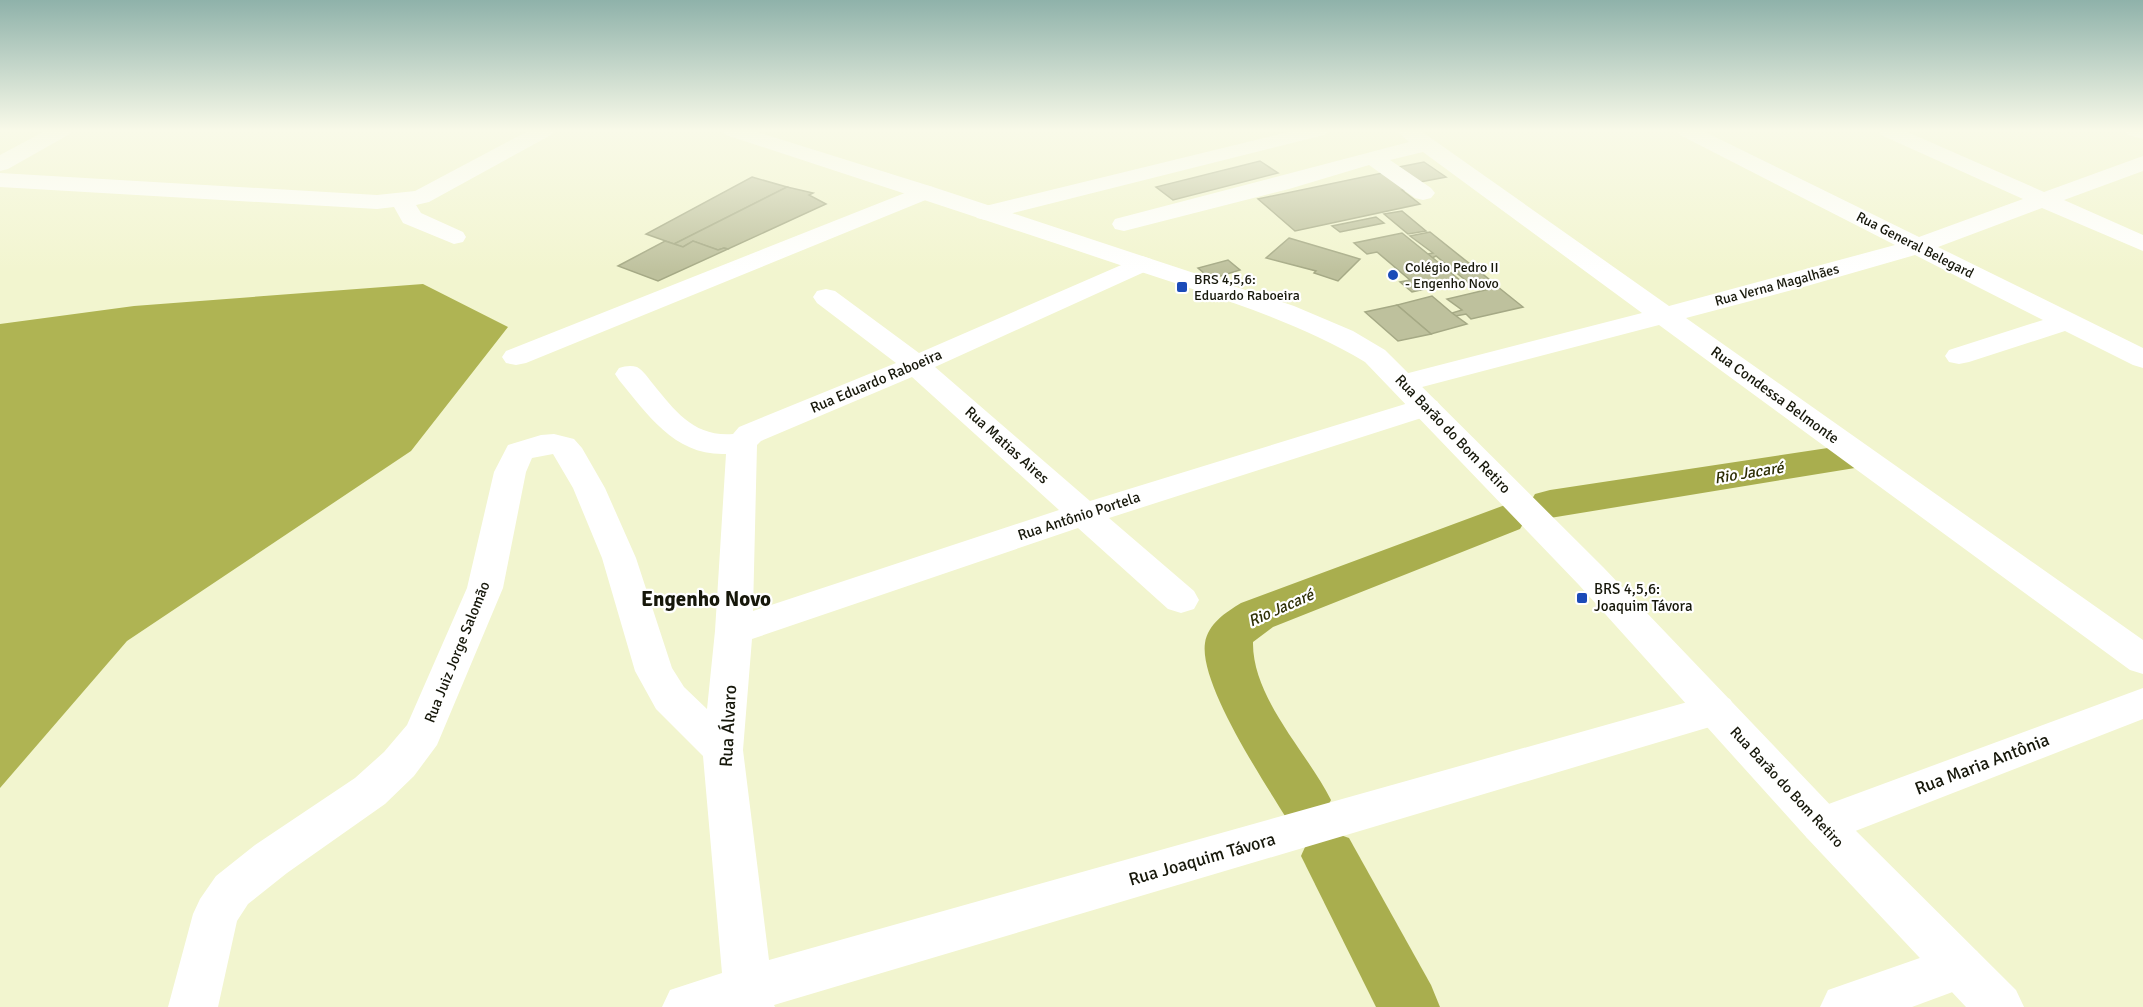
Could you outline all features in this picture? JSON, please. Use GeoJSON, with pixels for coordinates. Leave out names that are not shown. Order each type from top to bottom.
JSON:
{"type":"FeatureCollection","features":[{"type":"Feature","properties":{"kind":"street"},"geometry":{"type":"LineString","coordinates":[[0,180],[377,202],[420,197],[458,178]]}},
{"type":"Feature","properties":{"kind":"street","name":"Rua Barão do Bom Retiro"},"geometry":{"type":"LineString","coordinates":[[881,178],[1284,312],[1343,337],[1375,356],[1591,576],[1822,825],[1999,1007]]}},
{"type":"Feature","properties":{"kind":"street"},"geometry":{"type":"LineString","coordinates":[[985,213],[1118,178]]}},
{"type":"Feature","properties":{"kind":"street"},"geometry":{"type":"LineString","coordinates":[[1124,224],[1301,178]]}},
{"type":"Feature","properties":{"kind":"street"},"geometry":{"type":"LineString","coordinates":[[1402,178],[1423,193]]}},
{"type":"Feature","properties":{"kind":"street","name":"Rua Condessa Belmonte"},"geometry":{"type":"LineString","coordinates":[[1473,178],[2143,660]]}},
{"type":"Feature","properties":{"kind":"street","name":"Rua General Belegard"},"geometry":{"type":"LineString","coordinates":[[1781,178],[2143,359]]}},
{"type":"Feature","properties":{"kind":"street"},"geometry":{"type":"LineString","coordinates":[[1996,178],[2143,244]]}},
{"type":"Feature","properties":{"kind":"street","name":"Rua Verna Magalhães"},"geometry":{"type":"LineString","coordinates":[[1414,395],[1664,315],[1798,281],[1918,246],[2104,178]]}},
{"type":"Feature","properties":{"kind":"street"},"geometry":{"type":"LineString","coordinates":[[516,357],[925,192]]}},
{"type":"Feature","properties":{"kind":"street"},"geometry":{"type":"LineString","coordinates":[[1140,192],[1167,212]]}},
{"type":"Feature","properties":{"kind":"street"},"geometry":{"type":"LineString","coordinates":[[402,200],[411,218],[454,237]]}},
{"type":"Feature","properties":{"kind":"street","name":"Rua Eduardo Raboeira"},"geometry":{"type":"LineString","coordinates":[[742,443],[750,434],[916,365],[1142,264]]}},
{"type":"Feature","properties":{"kind":"street","name":"Rua Matias Aires"},"geometry":{"type":"LineString","coordinates":[[826,297],[916,365],[1181,600]]}},
{"type":"Feature","properties":{"kind":"street"},"geometry":{"type":"LineString","coordinates":[[1959,356],[2067,321]]}},
{"type":"Feature","properties":{"kind":"street"},"geometry":{"type":"LineString","coordinates":[[629,374],[677,429],[693,438],[712,444],[742,443]]}},
{"type":"Feature","properties":{"kind":"street","name":"Rua Antônio Portela"},"geometry":{"type":"LineString","coordinates":[[734,631],[1084,514],[1414,395]]}},
{"type":"Feature","properties":{"kind":"street","name":"Rua Álvaro"},"geometry":{"type":"LineString","coordinates":[[742,443],[734,631],[723,750],[749,999]]}},
{"type":"Feature","properties":{"kind":"street","name":"Rua Juiz Jorge Salomão"},"geometry":{"type":"LineString","coordinates":[[193,1007],[216,914],[232,890],[272,859],[370,791],[399,764],[423,734],[485,588],[510,472],[519,452],[541,445],[554,444],[563,446],[571,455],[589,488],[619,558],[654,671],[670,698],[723,750]]}},
{"type":"Feature","properties":{"kind":"street","name":"Rua Maria Antônia"},"geometry":{"type":"LineString","coordinates":[[1822,825],[2143,703]]}},
{"type":"Feature","properties":{"kind":"street","name":"Rua Joaquim Távora"},"geometry":{"type":"LineString","coordinates":[[687,1007],[749,999],[1716,710]]}},
{"type":"Feature","properties":{"kind":"street"},"geometry":{"type":"LineString","coordinates":[[1845,1007],[1960,967]]}},
{"type":"Feature","properties":{"kind":"green space"},"geometry":{"type":"Polygon","coordinates":[[[423,284],[508,327],[411,451],[127,641],[0,788],[0,324],[134,306],[423,284]]]}},
{"type":"Feature","properties":{"kind":"building"},"geometry":{"type":"Polygon","coordinates":[[[750,178],[787,187],[674,244],[646,234],[750,178]]]}},
{"type":"Feature","properties":{"kind":"building"},"geometry":{"type":"Polygon","coordinates":[[[1192,178],[1259,178],[1173,200],[1156,187],[1192,178]]]}},
{"type":"Feature","properties":{"kind":"building"},"geometry":{"type":"Polygon","coordinates":[[[1358,178],[1395,178],[1411,189],[1402,190],[1420,204],[1295,231],[1258,199],[1358,178]]]}},
{"type":"Feature","properties":{"kind":"building"},"geometry":{"type":"Polygon","coordinates":[[[1408,178],[1441,178],[1415,183],[1408,178]]]}},
{"type":"Feature","properties":{"kind":"building"},"geometry":{"type":"Polygon","coordinates":[[[787,187],[813,193],[809,195],[826,204],[728,249],[718,250],[693,241],[683,247],[674,244],[787,187]]]}},
{"type":"Feature","properties":{"kind":"building"},"geometry":{"type":"Polygon","coordinates":[[[1402,211],[1426,231],[1408,234],[1384,214],[1402,211]]]}},
{"type":"Feature","properties":{"kind":"building"},"geometry":{"type":"Polygon","coordinates":[[[1376,217],[1384,223],[1340,232],[1332,226],[1376,217]]]}},
{"type":"Feature","properties":{"kind":"building"},"geometry":{"type":"Polygon","coordinates":[[[1430,232],[1495,284],[1476,289],[1436,256],[1432,258],[1428,254],[1433,253],[1410,236],[1430,232]]]}},
{"type":"Feature","properties":{"kind":"building"},"geometry":{"type":"Polygon","coordinates":[[[1402,233],[1461,281],[1412,292],[1400,282],[1410,280],[1377,252],[1367,254],[1354,243],[1402,233]]]}},
{"type":"Feature","properties":{"kind":"building"},"geometry":{"type":"Polygon","coordinates":[[[1289,238],[1360,259],[1338,281],[1314,273],[1316,271],[1266,258],[1289,238]]]}},
{"type":"Feature","properties":{"kind":"building"},"geometry":{"type":"Polygon","coordinates":[[[665,241],[683,247],[693,241],[718,250],[728,249],[658,281],[618,266],[665,241]]]}},
{"type":"Feature","properties":{"kind":"building"},"geometry":{"type":"Polygon","coordinates":[[[1228,260],[1240,270],[1211,279],[1198,268],[1228,260]]]}},
{"type":"Feature","properties":{"kind":"building"},"geometry":{"type":"Polygon","coordinates":[[[1498,287],[1523,307],[1471,319],[1466,314],[1456,316],[1452,313],[1462,310],[1447,299],[1498,287]]]}},
{"type":"Feature","properties":{"kind":"building"},"geometry":{"type":"Polygon","coordinates":[[[1432,296],[1467,324],[1431,334],[1397,305],[1432,296]]]}},
{"type":"Feature","properties":{"kind":"building"},"geometry":{"type":"Polygon","coordinates":[[[1397,305],[1431,334],[1398,341],[1365,312],[1397,305]]]}},
{"type":"Feature","properties":{"kind":"waterway","name":"Rio Jacaré"},"geometry":{"type":"LineString","coordinates":[[1550,504],[1841,459]]}},
{"type":"Feature","properties":{"kind":"waterway","name":"Rio Jacaré"},"geometry":{"type":"LineString","coordinates":[[1304,800],[1270,746],[1235,678],[1229,643],[1233,634],[1240,626],[1257,615],[1505,519]]}},
{"type":"Feature","properties":{"kind":"waterway","name":"Rio Jacaré"},"geometry":{"type":"LineString","coordinates":[[1329,856],[1409,1007]]}},
{"type":"Feature","properties":{"kind":"place","name":"Colégio Pedro II - Engenho Novo"},"geometry":{"type":"Point","coordinates":[1393,275]}},
{"type":"Feature","properties":{"kind":"place","name":"BRS 4,5,6: Eduardo Raboeira"},"geometry":{"type":"Point","coordinates":[1182,287]}},
{"type":"Feature","properties":{"kind":"place","name":"BRS 4,5,6: Joaquim Távora"},"geometry":{"type":"Point","coordinates":[1582,598]}},
{"type":"Feature","properties":{"kind":"district","name":"Engenho Novo"},"geometry":{"type":"Point","coordinates":[706,599]}}]}
